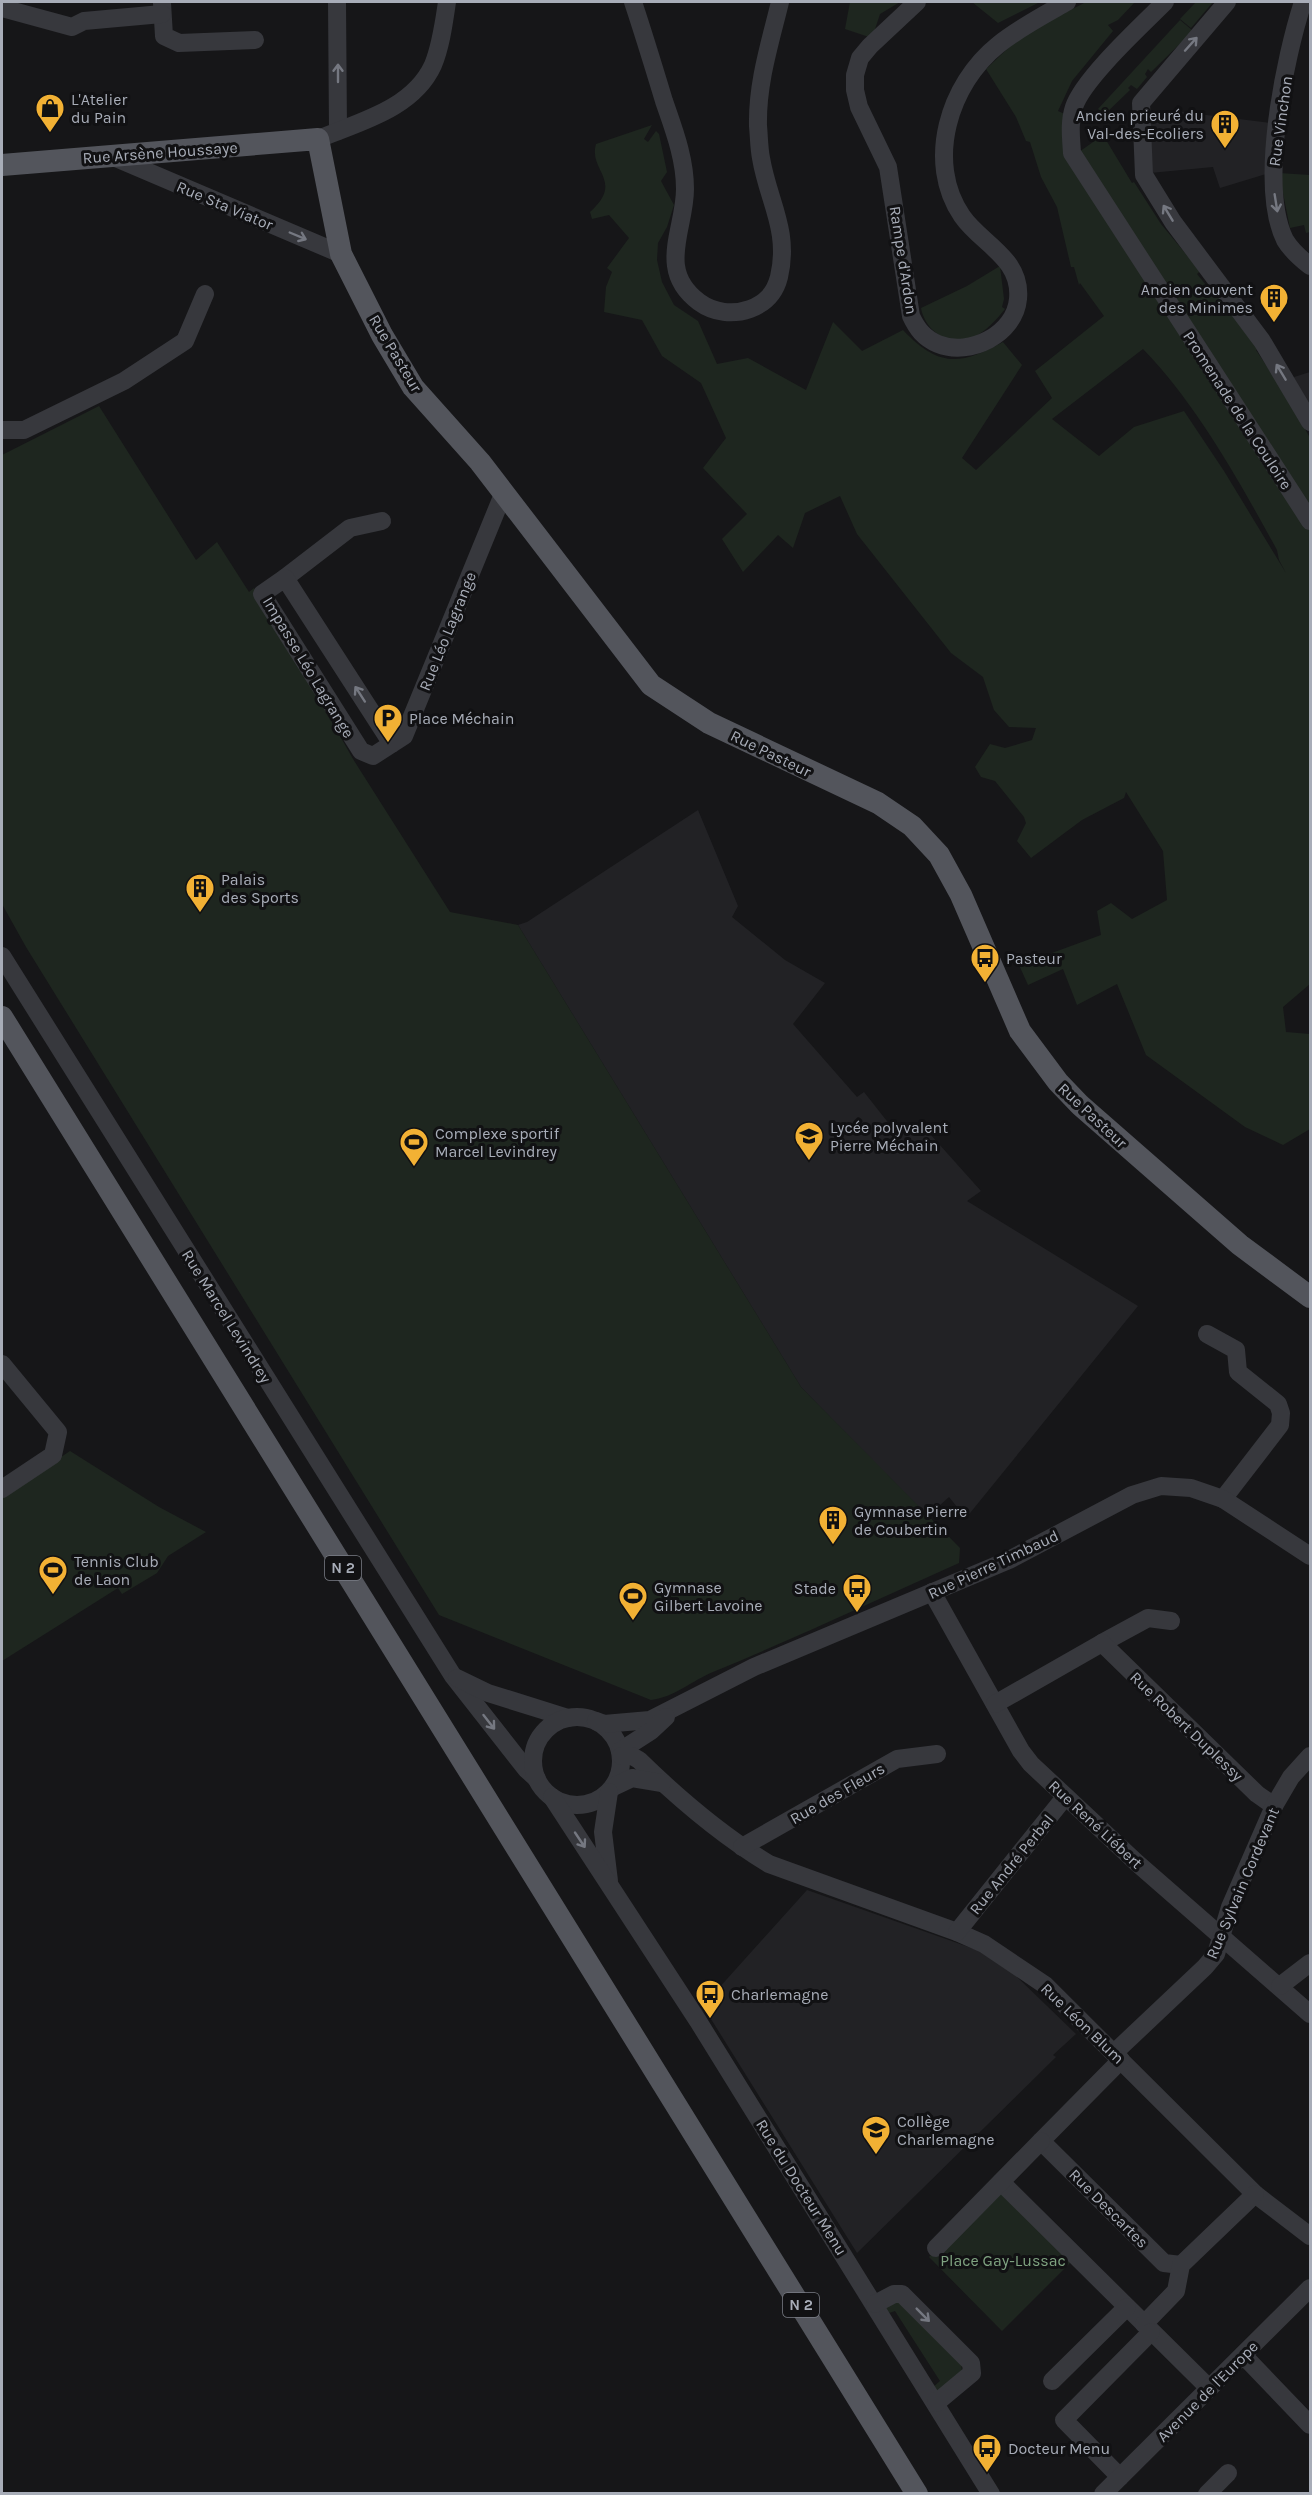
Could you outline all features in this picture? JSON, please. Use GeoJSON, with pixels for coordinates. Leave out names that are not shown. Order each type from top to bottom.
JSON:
{"type":"FeatureCollection","features":[{"type":"Feature","properties":{"kind":"main road","name":"Rue Arsène Houssaye"},"geometry":{"type":"LineString","coordinates":[[2,165],[109,155],[167,153],[328,135]]}},
{"type":"Feature","properties":{"kind":"main road","name":"Rue Pasteur"},"geometry":{"type":"LineString","coordinates":[[328,135],[341,254],[382,335],[413,387],[504,492],[651,685],[709,723],[878,803],[912,826],[939,855],[961,895],[1020,1031],[1058,1082],[1080,1105],[1240,1245],[1311,1297]]}},
{"type":"Feature","properties":{"kind":"main road","name":"N 2"},"geometry":{"type":"LineString","coordinates":[[2,1017],[917,2493]]}},
{"type":"Feature","properties":{"kind":"street"},"geometry":{"type":"LineString","coordinates":[[337,2],[328,135],[379,115],[412,92],[432,66],[447,2]]}},
{"type":"Feature","properties":{"kind":"street"},"geometry":{"type":"LineString","coordinates":[[633,2],[680,148],[685,188],[684,210],[676,239],[675,262],[680,279],[689,294],[702,304],[717,312],[740,312],[758,306],[771,296],[778,281],[782,262],[783,243],[761,158],[758,124],[762,74],[780,2]]}},
{"type":"Feature","properties":{"kind":"street","name":"Rampe d'Ardon"},"geometry":{"type":"LineString","coordinates":[[917,2],[860,58],[855,75],[855,90],[859,106],[888,167],[911,316],[917,329],[928,339],[940,345],[953,347],[982,343],[994,338],[1005,329],[1014,316],[1018,300],[1014,274],[1005,258],[962,218],[951,196],[946,179],[944,151],[954,105],[962,85],[976,66],[997,45],[1067,2]]}},
{"type":"Feature","properties":{"kind":"street","name":"Promenade de la Couloire"},"geometry":{"type":"LineString","coordinates":[[1165,2],[1083,89],[1074,107],[1070,129],[1072,153],[1311,521]]}},
{"type":"Feature","properties":{"kind":"street"},"geometry":{"type":"LineString","coordinates":[[1227,2],[1141,103],[1144,175],[1173,222],[1262,341],[1311,422]]}},
{"type":"Feature","properties":{"kind":"street","name":"Rue Vinchon"},"geometry":{"type":"LineString","coordinates":[[1304,2],[1293,32],[1278,122],[1273,172],[1278,214],[1285,240],[1299,258],[1311,266]]}},
{"type":"Feature","properties":{"kind":"street"},"geometry":{"type":"LineString","coordinates":[[2,8],[72,27],[84,21],[162,8],[164,36],[179,43],[255,40]]}},
{"type":"Feature","properties":{"kind":"street","name":"Rue Sta Viator"},"geometry":{"type":"LineString","coordinates":[[109,155],[341,254]]}},
{"type":"Feature","properties":{"kind":"street"},"geometry":{"type":"LineString","coordinates":[[2,430],[24,430],[124,381],[185,340],[205,294]]}},
{"type":"Feature","properties":{"kind":"street","name":"Rue Léo Lagrange"},"geometry":{"type":"LineString","coordinates":[[374,756],[404,736],[504,492]]}},
{"type":"Feature","properties":{"kind":"street","name":"Impasse Léo Lagrange"},"geometry":{"type":"LineString","coordinates":[[374,756],[361,751],[262,594],[350,528],[382,521]]}},
{"type":"Feature","properties":{"kind":"street","name":"Impasse Léo Lagrange"},"geometry":{"type":"LineString","coordinates":[[285,578],[392,744]]}},
{"type":"Feature","properties":{"kind":"street","name":"Rue Marcel Levindrey"},"geometry":{"type":"LineString","coordinates":[[2,956],[453,1676],[526,1769],[537,1779]]}},
{"type":"Feature","properties":{"kind":"street"},"geometry":{"type":"LineString","coordinates":[[1207,1334],[1236,1350],[1238,1372],[1278,1404],[1281,1413],[1280,1425],[1223,1499]]}},
{"type":"Feature","properties":{"kind":"street"},"geometry":{"type":"LineString","coordinates":[[2,1364],[58,1432],[53,1455],[2,1489]]}},
{"type":"Feature","properties":{"kind":"street","name":"Rue Pierre Timbaud"},"geometry":{"type":"LineString","coordinates":[[621,1754],[671,1712],[707,1689],[754,1666],[1009,1560],[1139,1492],[1161,1486],[1176,1486],[1191,1488],[1223,1499],[1311,1556]]}},
{"type":"Feature","properties":{"kind":"street","name":"Rue René Liébert"},"geometry":{"type":"LineString","coordinates":[[932,1592],[1021,1751],[1065,1797],[1311,2014]]}},
{"type":"Feature","properties":{"kind":"street"},"geometry":{"type":"LineString","coordinates":[[995,1704],[1148,1618],[1171,1621]]}},
{"type":"Feature","properties":{"kind":"street","name":"Rue Robert Duplessy"},"geometry":{"type":"LineString","coordinates":[[1102,1643],[1257,1794],[1274,1806]]}},
{"type":"Feature","properties":{"kind":"street"},"geometry":{"type":"LineString","coordinates":[[453,1676],[488,1693],[568,1718]]}},
{"type":"Feature","properties":{"kind":"street","name":"Rue Pierre Timbaud"},"geometry":{"type":"LineString","coordinates":[[596,1721],[604,1724],[634,1723],[671,1712]]}},
{"type":"Feature","properties":{"kind":"street"},"geometry":{"type":"LineString","coordinates":[[611,1789],[620,1772],[621,1754],[612,1733],[596,1721],[577,1717],[568,1718],[556,1723],[538,1741],[534,1754],[537,1779],[543,1789],[562,1803],[581,1805],[599,1800],[611,1789],[632,1778],[662,1783]]}},
{"type":"Feature","properties":{"kind":"street","name":"Rue Léon Blum"},"geometry":{"type":"LineString","coordinates":[[651,1731],[645,1744],[646,1760],[662,1783]]}},
{"type":"Feature","properties":{"kind":"street","name":"Rue Léon Blum"},"geometry":{"type":"LineString","coordinates":[[621,1754],[639,1760],[684,1803],[742,1847],[770,1864],[957,1932],[984,1944],[1046,1985],[1255,2194],[1311,2236]]}},
{"type":"Feature","properties":{"kind":"street","name":"Rue des Fleurs"},"geometry":{"type":"LineString","coordinates":[[742,1847],[897,1759],[937,1754]]}},
{"type":"Feature","properties":{"kind":"street","name":"Rue Sylvain Cordevant"},"geometry":{"type":"LineString","coordinates":[[1118,2057],[1216,1954],[1230,1907],[1274,1806],[1291,1777],[1311,1756]]}},
{"type":"Feature","properties":{"kind":"street","name":"Rue du Docteur Menu"},"geometry":{"type":"LineString","coordinates":[[609,1883],[603,1832],[611,1789]]}},
{"type":"Feature","properties":{"kind":"street","name":"Rue du Docteur Menu"},"geometry":{"type":"LineString","coordinates":[[552,1797],[609,1883],[875,2304],[991,2493]]}},
{"type":"Feature","properties":{"kind":"street","name":"Rue André Perbal"},"geometry":{"type":"LineString","coordinates":[[957,1932],[1065,1797]]}},
{"type":"Feature","properties":{"kind":"street"},"geometry":{"type":"LineString","coordinates":[[1280,1986],[1311,1963]]}},
{"type":"Feature","properties":{"kind":"street"},"geometry":{"type":"LineString","coordinates":[[936,2248],[1041,2141],[1118,2057]]}},
{"type":"Feature","properties":{"kind":"street","name":"Rue Descartes"},"geometry":{"type":"LineString","coordinates":[[1041,2141],[1164,2263],[1181,2265]]}},
{"type":"Feature","properties":{"kind":"street"},"geometry":{"type":"LineString","coordinates":[[1000,2182],[1209,2388]]}},
{"type":"Feature","properties":{"kind":"street"},"geometry":{"type":"LineString","coordinates":[[1120,2477],[1064,2420],[1148,2328],[1176,2291],[1181,2265],[1255,2194]]}},
{"type":"Feature","properties":{"kind":"street","name":"Avenue de l'Europe"},"geometry":{"type":"LineString","coordinates":[[1103,2493],[1311,2288]]}},
{"type":"Feature","properties":{"kind":"street"},"geometry":{"type":"LineString","coordinates":[[875,2304],[894,2294],[902,2294],[971,2363],[972,2373],[936,2403]]}},
{"type":"Feature","properties":{"kind":"street"},"geometry":{"type":"LineString","coordinates":[[1052,2381],[1127,2307]]}},
{"type":"Feature","properties":{"kind":"street"},"geometry":{"type":"LineString","coordinates":[[1243,2355],[1311,2425]]}},
{"type":"Feature","properties":{"kind":"street"},"geometry":{"type":"LineString","coordinates":[[1207,2493],[1228,2473]]}},
{"type":"Feature","properties":{"kind":"shaded area"},"geometry":{"type":"Polygon","coordinates":[[[1174,111],[1271,123],[1266,174],[1220,188],[1213,167],[1150,173],[1145,113],[1174,111]]]}},
{"type":"Feature","properties":{"kind":"shaded area"},"geometry":{"type":"Polygon","coordinates":[[[1310,372],[1310,410],[1291,378],[1310,372]]]}},
{"type":"Feature","properties":{"kind":"shaded area","name":"Lycée polyvalent Pierre Méchain"},"geometry":{"type":"Polygon","coordinates":[[[698,810],[738,906],[732,917],[785,960],[825,983],[793,1024],[857,1097],[864,1092],[890,1125],[930,1134],[981,1191],[967,1201],[1138,1306],[966,1518],[949,1497],[927,1517],[801,1387],[518,925],[527,922],[698,810]]]}},
{"type":"Feature","properties":{"kind":"shaded area","name":"Collège Charlemagne"},"geometry":{"type":"Polygon","coordinates":[[[807,1890],[977,1950],[1013,1973],[1076,2034],[1053,2055],[1056,2057],[857,2253],[711,2019],[700,2009],[807,1890]]]}},
{"type":"Feature","properties":{"kind":"green space"},"geometry":{"type":"Polygon","coordinates":[[[850,2],[900,2],[880,14],[872,38],[845,29],[850,2]]]}},
{"type":"Feature","properties":{"kind":"green space"},"geometry":{"type":"Polygon","coordinates":[[[972,2],[1040,2],[998,23],[972,2]]]}},
{"type":"Feature","properties":{"kind":"green space"},"geometry":{"type":"Polygon","coordinates":[[[1086,2],[1135,2],[1118,20],[1108,25],[1113,31],[1072,81],[1058,111],[1067,115],[1069,159],[1103,135],[1132,183],[1134,182],[1161,224],[1200,271],[1197,274],[1206,285],[1210,283],[1221,299],[1221,308],[1227,309],[1258,348],[1256,350],[1288,398],[1310,438],[1310,984],[1283,1007],[1286,1032],[1310,1034],[1310,1129],[1283,1145],[1245,1127],[1146,1055],[1117,984],[1077,1005],[1063,969],[1028,985],[1019,965],[1101,935],[1097,911],[1111,903],[1132,919],[1167,900],[1163,851],[1126,792],[1124,798],[1082,820],[1031,858],[1017,841],[1026,823],[1024,817],[995,781],[981,777],[975,767],[990,744],[1005,748],[1032,740],[1036,728],[1009,727],[994,710],[983,677],[951,653],[857,534],[840,496],[805,513],[793,548],[778,535],[743,572],[722,539],[747,514],[703,468],[726,438],[701,383],[662,356],[642,320],[604,312],[606,287],[612,272],[607,268],[629,238],[609,215],[592,219],[590,212],[605,192],[603,176],[595,153],[596,144],[652,125],[644,139],[648,142],[656,131],[659,134],[667,172],[661,181],[674,205],[667,227],[658,243],[657,260],[662,282],[674,305],[698,321],[717,364],[748,358],[806,390],[833,322],[862,351],[903,330],[927,351],[950,359],[962,359],[1003,342],[1022,365],[962,458],[976,470],[1052,398],[1035,371],[1104,316],[1080,283],[1079,285],[1074,267],[1071,267],[1057,207],[1041,177],[1030,142],[1026,141],[1016,117],[986,69],[1022,35],[1086,2]],[[1143,349],[1052,419],[1099,456],[1134,427],[1184,411],[1224,471],[1286,573],[1277,550],[1232,471],[1200,419],[1143,349]]]}},
{"type":"Feature","properties":{"kind":"green space"},"geometry":{"type":"Polygon","coordinates":[[[1196,2],[1213,2],[1191,28],[1180,19],[1196,2]]]}},
{"type":"Feature","properties":{"kind":"green space"},"geometry":{"type":"Polygon","coordinates":[[[1180,20],[1193,31],[1151,72],[1148,69],[1145,74],[1147,77],[1137,89],[1131,85],[1128,88],[1130,90],[1105,114],[1098,109],[1180,20]]]}},
{"type":"Feature","properties":{"kind":"green space"},"geometry":{"type":"Polygon","coordinates":[[[1279,173],[1310,175],[1310,232],[1306,233],[1304,225],[1290,228],[1279,173]]]}},
{"type":"Feature","properties":{"kind":"green space"},"geometry":{"type":"Polygon","coordinates":[[[1000,266],[1004,299],[1002,307],[1005,309],[989,326],[980,334],[961,341],[945,338],[932,329],[923,316],[921,308],[967,286],[1000,266]]]}},
{"type":"Feature","properties":{"kind":"green space","name":"Complexe sportif Marcel Levindrey"},"geometry":{"type":"Polygon","coordinates":[[[99,406],[196,560],[217,542],[249,592],[254,588],[268,614],[273,617],[353,759],[450,912],[518,925],[801,1387],[960,1548],[959,1563],[713,1672],[668,1696],[651,1700],[439,1615],[26,947],[2,904],[2,455],[99,406]]]}},
{"type":"Feature","properties":{"kind":"green space","name":"Tennis Club de Laon"},"geometry":{"type":"Polygon","coordinates":[[[70,1451],[159,1507],[206,1532],[168,1556],[157,1573],[122,1594],[118,1588],[2,1661],[2,1497],[70,1451]]]}},
{"type":"Feature","properties":{"kind":"green space","name":"Place Gay-Lussac"},"geometry":{"type":"Polygon","coordinates":[[[998,2187],[1073,2260],[1002,2331],[929,2257],[998,2187]]]}},
{"type":"Feature","properties":{"kind":"green space"},"geometry":{"type":"Polygon","coordinates":[[[903,2300],[961,2358],[962,2374],[936,2392],[931,2389],[940,2381],[895,2311],[886,2314],[885,2307],[903,2300]]]}},
{"type":"Feature","properties":{"kind":"place","name":"L'Atelier du Pain"},"geometry":{"type":"Point","coordinates":[50,134]}},
{"type":"Feature","properties":{"kind":"place","name":"Ancien prieuré du Val-des-Ecoliers"},"geometry":{"type":"Point","coordinates":[1225,150]}},
{"type":"Feature","properties":{"kind":"place","name":"Ancien couvent des Minimes"},"geometry":{"type":"Point","coordinates":[1274,324]}},
{"type":"Feature","properties":{"kind":"place","name":"Place Méchain"},"geometry":{"type":"Point","coordinates":[388,744]}},
{"type":"Feature","properties":{"kind":"place","name":"Palais des Sports"},"geometry":{"type":"Point","coordinates":[200,914]}},
{"type":"Feature","properties":{"kind":"place","name":"Pasteur"},"geometry":{"type":"Point","coordinates":[985,984]}},
{"type":"Feature","properties":{"kind":"place","name":"Lycée polyvalent Pierre Méchain"},"geometry":{"type":"Point","coordinates":[809,1162]}},
{"type":"Feature","properties":{"kind":"place","name":"Complexe sportif Marcel Levindrey"},"geometry":{"type":"Point","coordinates":[414,1168]}},
{"type":"Feature","properties":{"kind":"place","name":"Gymnase Pierre de Coubertin"},"geometry":{"type":"Point","coordinates":[833,1546]}},
{"type":"Feature","properties":{"kind":"place","name":"Tennis Club de Laon"},"geometry":{"type":"Point","coordinates":[53,1596]}},
{"type":"Feature","properties":{"kind":"place","name":"Stade"},"geometry":{"type":"Point","coordinates":[857,1614]}},
{"type":"Feature","properties":{"kind":"place","name":"Gymnase Gilbert Lavoine"},"geometry":{"type":"Point","coordinates":[633,1622]}},
{"type":"Feature","properties":{"kind":"place","name":"Charlemagne"},"geometry":{"type":"Point","coordinates":[710,2020]}},
{"type":"Feature","properties":{"kind":"place","name":"Collège Charlemagne"},"geometry":{"type":"Point","coordinates":[876,2156]}},
{"type":"Feature","properties":{"kind":"place","name":"Docteur Menu"},"geometry":{"type":"Point","coordinates":[987,2474]}}]}
